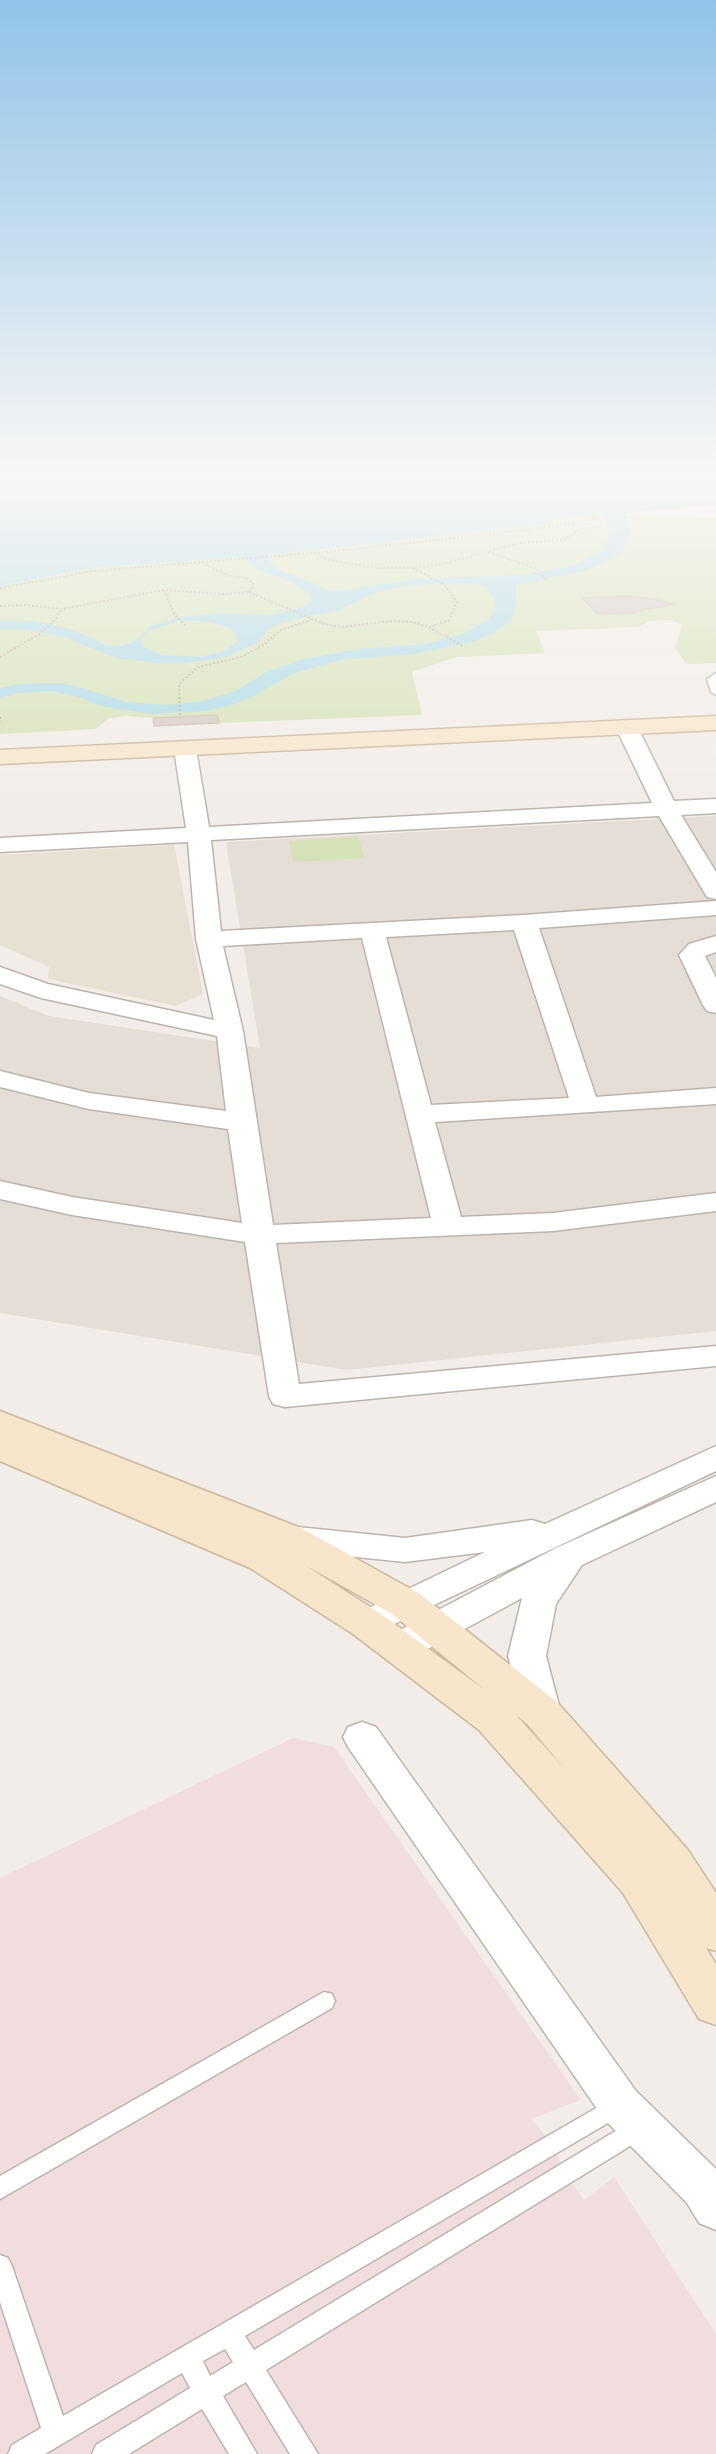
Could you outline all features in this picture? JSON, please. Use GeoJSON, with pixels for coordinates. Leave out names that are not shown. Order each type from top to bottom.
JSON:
{"type":"FeatureCollection","features":[{"type":"Feature","properties":{"kind":"street"},"geometry":{"type":"LineString","coordinates":[[0,743],[716,710]]}},
{"type":"Feature","properties":{"kind":"street"},"geometry":{"type":"LineString","coordinates":[[0,757],[716,723]]}},
{"type":"Feature","properties":{"kind":"street"},"geometry":{"type":"LineString","coordinates":[[627,728],[666,809],[716,892]]}},
{"type":"Feature","properties":{"kind":"street"},"geometry":{"type":"LineString","coordinates":[[185,749],[199,834],[209,939],[230,1031],[241,1122],[285,1396],[716,1356]]}},
{"type":"Feature","properties":{"kind":"street"},"geometry":{"type":"LineString","coordinates":[[0,845],[716,806]]}},
{"type":"Feature","properties":{"kind":"street"},"geometry":{"type":"LineString","coordinates":[[209,939],[524,922],[716,908]]}},
{"type":"Feature","properties":{"kind":"street"},"geometry":{"type":"LineString","coordinates":[[524,922],[585,1106]]}},
{"type":"Feature","properties":{"kind":"street"},"geometry":{"type":"LineString","coordinates":[[372,929],[448,1226]]}},
{"type":"Feature","properties":{"kind":"street"},"geometry":{"type":"LineString","coordinates":[[716,944],[698,948],[692,955],[716,1005]]}},
{"type":"Feature","properties":{"kind":"street"},"geometry":{"type":"LineString","coordinates":[[0,975],[41,990],[230,1031]]}},
{"type":"Feature","properties":{"kind":"street"},"geometry":{"type":"LineString","coordinates":[[0,1079],[89,1101],[241,1122]]}},
{"type":"Feature","properties":{"kind":"street"},"geometry":{"type":"LineString","coordinates":[[419,1114],[585,1106],[716,1096]]}},
{"type":"Feature","properties":{"kind":"street"},"geometry":{"type":"LineString","coordinates":[[0,1190],[72,1206],[260,1235],[553,1222],[716,1202]]}},
{"type":"Feature","properties":{"kind":"street"},"geometry":{"type":"LineString","coordinates":[[0,1423],[287,1538],[437,1608],[542,1713],[672,1863],[716,1932]]}},
{"type":"Feature","properties":{"kind":"street"},"geometry":{"type":"LineString","coordinates":[[0,1448],[59,1470],[264,1558],[382,1636],[494,1719],[639,1880],[716,2005]]}},
{"type":"Feature","properties":{"kind":"street"},"geometry":{"type":"LineString","coordinates":[[382,1636],[571,1541],[716,1457]]}},
{"type":"Feature","properties":{"kind":"street"},"geometry":{"type":"LineString","coordinates":[[287,1538],[405,1550],[469,1544],[571,1541],[716,1488]]}},
{"type":"Feature","properties":{"kind":"street"},"geometry":{"type":"LineString","coordinates":[[542,1713],[527,1656],[538,1602],[571,1541]]}},
{"type":"Feature","properties":{"kind":"street"},"geometry":{"type":"LineString","coordinates":[[362,1737],[631,2116],[703,2188],[716,2208]]}},
{"type":"Feature","properties":{"kind":"lane"},"geometry":{"type":"LineString","coordinates":[[716,676],[712,679],[716,692]]}},
{"type":"Feature","properties":{"kind":"lane"},"geometry":{"type":"LineString","coordinates":[[0,2188],[324,2001]]}},
{"type":"Feature","properties":{"kind":"lane"},"geometry":{"type":"LineString","coordinates":[[21,2454],[229,2333],[631,2116]]}},
{"type":"Feature","properties":{"kind":"lane"},"geometry":{"type":"LineString","coordinates":[[105,2454],[249,2366],[631,2116]]}},
{"type":"Feature","properties":{"kind":"lane"},"geometry":{"type":"LineString","coordinates":[[0,2266],[56,2434]]}},
{"type":"Feature","properties":{"kind":"lane"},"geometry":{"type":"LineString","coordinates":[[229,2333],[305,2454]]}},
{"type":"Feature","properties":{"kind":"lane"},"geometry":{"type":"LineString","coordinates":[[187,2357],[206,2393],[244,2454]]}},
{"type":"Feature","properties":{"kind":"path"},"geometry":{"type":"LineString","coordinates":[[0,606],[26,605],[62,609],[161,591]]}},
{"type":"Feature","properties":{"kind":"path"},"geometry":{"type":"LineString","coordinates":[[164,591],[175,615],[185,625]]}},
{"type":"Feature","properties":{"kind":"path"},"geometry":{"type":"LineString","coordinates":[[172,591],[223,594],[249,592],[310,619],[342,627],[389,621],[411,622],[429,627],[464,647]]}},
{"type":"Feature","properties":{"kind":"path"},"geometry":{"type":"LineString","coordinates":[[429,627],[449,620],[457,602],[450,591]]}},
{"type":"Feature","properties":{"kind":"path"},"geometry":{"type":"LineString","coordinates":[[0,657],[38,635],[54,621],[62,609]]}},
{"type":"Feature","properties":{"kind":"path"},"geometry":{"type":"LineString","coordinates":[[180,715],[179,684],[198,667],[242,657],[262,646],[281,630],[310,619]]}},
{"type":"Feature","properties":{"kind":"path"},"geometry":{"type":"LineString","coordinates":[[0,717],[0,722]]}},
{"type":"Feature","properties":{"kind":"shaded area"},"geometry":{"type":"Polygon","coordinates":[[[716,816],[716,1331],[346,1370],[0,1313],[0,996],[49,1016],[260,1048],[226,842],[716,816]]]}},
{"type":"Feature","properties":{"kind":"shaded area"},"geometry":{"type":"Polygon","coordinates":[[[174,845],[203,994],[176,1006],[48,979],[49,967],[0,945],[0,855],[174,845]]]}},
{"type":"Feature","properties":{"kind":"shaded area"},"geometry":{"type":"Polygon","coordinates":[[[293,1738],[334,1747],[581,2100],[531,2119],[553,2144],[565,2174],[584,2200],[614,2177],[716,2334],[716,2454],[0,2454],[0,1878],[293,1738]]]}},
{"type":"Feature","properties":{"kind":"green space"},"geometry":{"type":"Polygon","coordinates":[[[0,591],[716,591],[716,663],[686,664],[675,647],[682,625],[671,620],[649,621],[638,627],[536,631],[545,653],[456,657],[412,672],[422,715],[219,723],[217,715],[153,718],[126,716],[110,718],[95,729],[0,734],[0,591]]]}},
{"type":"Feature","properties":{"kind":"green space"},"geometry":{"type":"Polygon","coordinates":[[[358,837],[365,858],[293,862],[289,841],[358,837]]]}},
{"type":"Feature","properties":{"kind":"water"},"geometry":{"type":"Polygon","coordinates":[[[304,591],[383,591],[338,610],[279,623],[268,630],[257,643],[226,657],[186,663],[158,663],[116,658],[64,637],[27,630],[0,629],[0,620],[34,621],[73,630],[106,645],[120,646],[134,642],[151,626],[177,618],[221,613],[273,615],[303,607],[310,603],[312,596],[304,591]],[[178,621],[147,631],[141,639],[143,647],[162,655],[200,657],[225,651],[238,641],[234,631],[226,626],[202,621],[178,621]]]}},
{"type":"Feature","properties":{"kind":"water"},"geometry":{"type":"Polygon","coordinates":[[[489,591],[516,591],[516,611],[510,621],[476,641],[414,654],[340,660],[294,673],[252,697],[232,705],[206,711],[151,714],[101,706],[79,697],[51,691],[19,693],[0,698],[0,688],[20,684],[58,683],[76,686],[126,702],[167,705],[203,701],[236,691],[266,672],[303,659],[359,649],[426,644],[463,634],[488,620],[496,610],[495,601],[489,591]]]}},
{"type":"Feature","properties":{"kind":"building"},"geometry":{"type":"Polygon","coordinates":[[[624,596],[674,604],[630,613],[598,614],[582,598],[624,596]]]}},
{"type":"Feature","properties":{"kind":"building"},"geometry":{"type":"Polygon","coordinates":[[[217,715],[219,723],[154,726],[153,718],[217,715]]]}}]}
